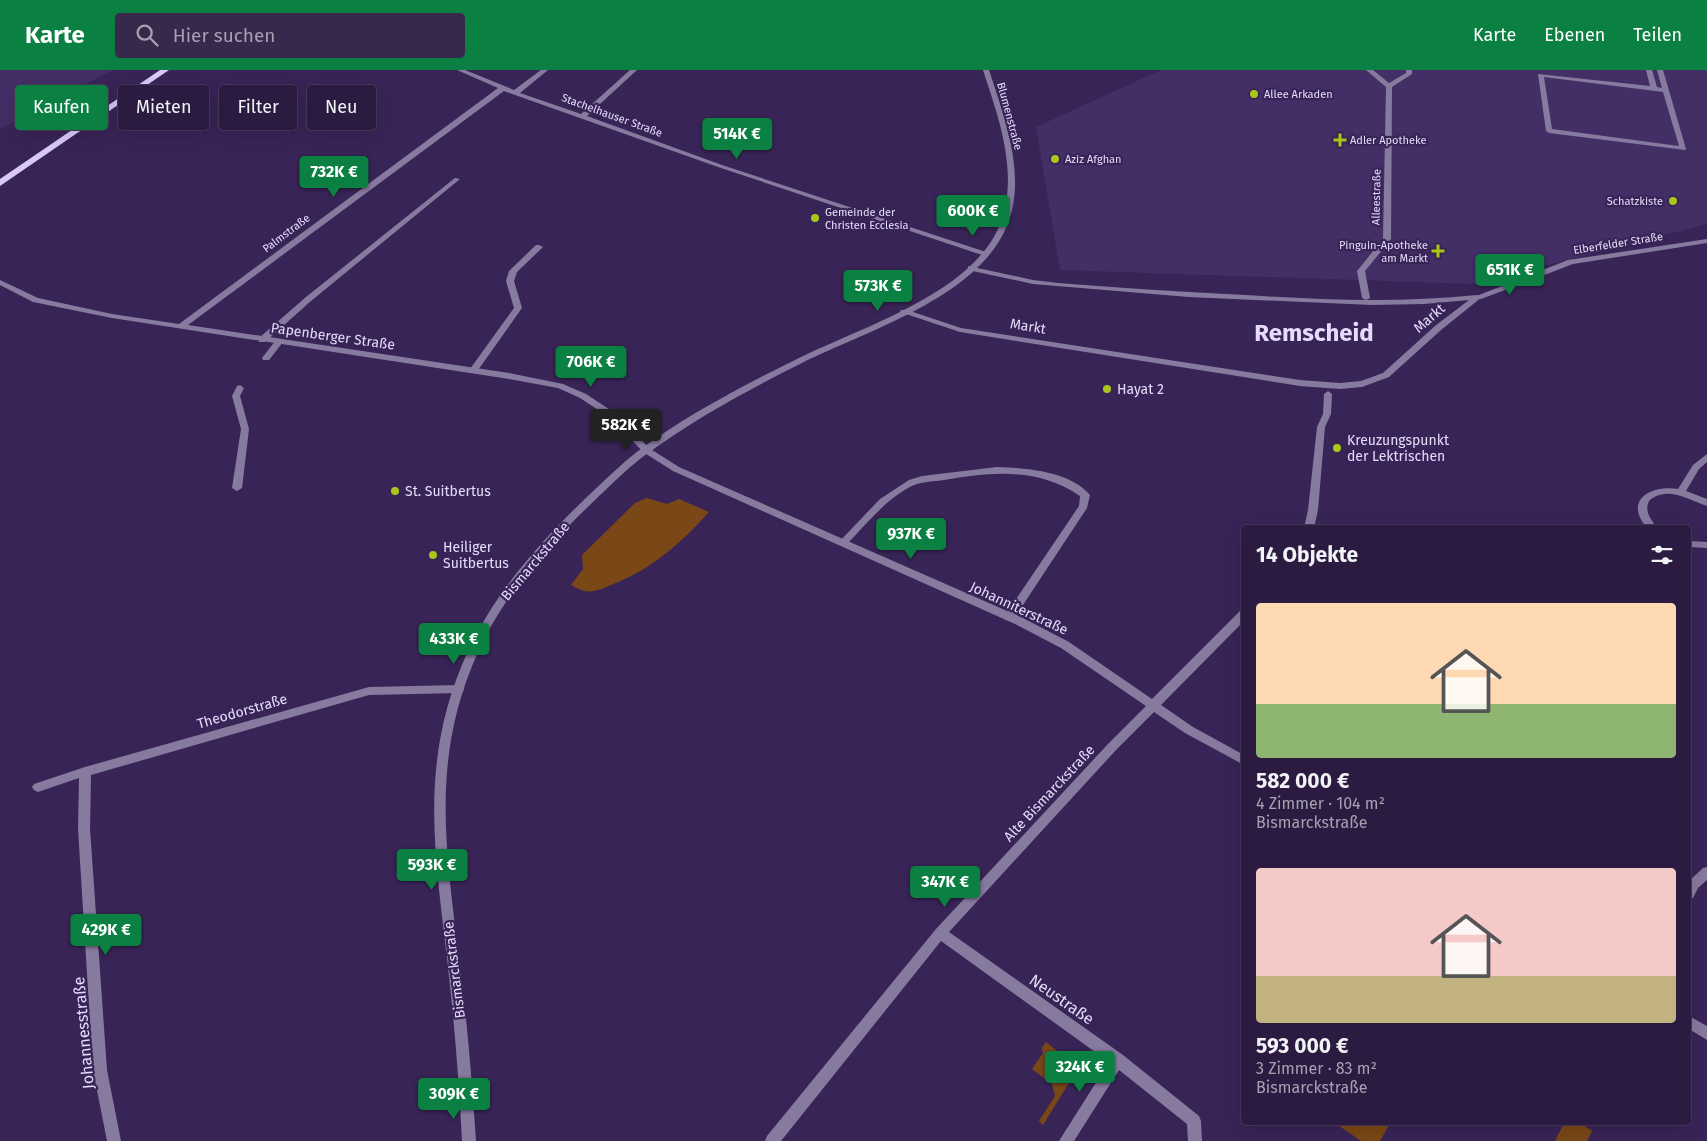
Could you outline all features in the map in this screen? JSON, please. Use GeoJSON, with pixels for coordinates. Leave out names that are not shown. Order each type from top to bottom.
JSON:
{"type":"FeatureCollection","features":[{"type":"Feature","properties":{"kind":"main road"},"geometry":{"type":"LineString","coordinates":[[0,183],[165,70]]}},
{"type":"Feature","properties":{"kind":"street","name":"Stachelhauser Straße"},"geometry":{"type":"LineString","coordinates":[[460,70],[515,93],[720,166],[985,253]]}},
{"type":"Feature","properties":{"kind":"street"},"geometry":{"type":"LineString","coordinates":[[515,93],[545,70]]}},
{"type":"Feature","properties":{"kind":"street"},"geometry":{"type":"LineString","coordinates":[[583,116],[634,70]]}},
{"type":"Feature","properties":{"kind":"street","name":"Blumenstraße"},"geometry":{"type":"LineString","coordinates":[[985,253],[1002,229],[1009,194],[1010,163],[1008,144],[986,70]]}},
{"type":"Feature","properties":{"kind":"street"},"geometry":{"type":"LineString","coordinates":[[1369,70],[1389,86],[1409,74],[1409,70]]}},
{"type":"Feature","properties":{"kind":"street"},"geometry":{"type":"LineString","coordinates":[[1649,70],[1654,89]]}},
{"type":"Feature","properties":{"kind":"street"},"geometry":{"type":"LineString","coordinates":[[1660,70],[1666,90],[1683,148],[1550,132],[1540,75],[1666,90]]}},
{"type":"Feature","properties":{"kind":"street","name":"Alleestraße"},"geometry":{"type":"LineString","coordinates":[[1367,300],[1361,271],[1387,239],[1389,86]]}},
{"type":"Feature","properties":{"kind":"street","name":"Palmstraße"},"geometry":{"type":"LineString","coordinates":[[180,327],[503,88]]}},
{"type":"Feature","properties":{"kind":"street"},"geometry":{"type":"LineString","coordinates":[[262,340],[308,300],[457,179]]}},
{"type":"Feature","properties":{"kind":"street","name":"Elberfelder Straße"},"geometry":{"type":"LineString","coordinates":[[1478,297],[1571,262],[1707,241]]}},
{"type":"Feature","properties":{"kind":"street"},"geometry":{"type":"LineString","coordinates":[[473,371],[518,308],[510,281],[513,271],[539,247]]}},
{"type":"Feature","properties":{"kind":"street"},"geometry":{"type":"LineString","coordinates":[[646,450],[684,424],[758,383],[937,295],[972,268],[985,253]]}},
{"type":"Feature","properties":{"kind":"street","name":"Markt"},"geometry":{"type":"LineString","coordinates":[[972,268],[1033,282],[1100,289],[1427,302],[1478,297]]}},
{"type":"Feature","properties":{"kind":"street","name":"Papenberger Straße"},"geometry":{"type":"LineString","coordinates":[[0,282],[36,300],[180,327],[552,384],[582,396],[615,417],[646,450]]}},
{"type":"Feature","properties":{"kind":"street","name":"Markt"},"geometry":{"type":"LineString","coordinates":[[904,312],[960,330],[1300,382],[1340,386],[1362,384],[1386,375],[1438,328],[1478,297]]}},
{"type":"Feature","properties":{"kind":"street"},"geometry":{"type":"LineString","coordinates":[[266,358],[279,342]]}},
{"type":"Feature","properties":{"kind":"street"},"geometry":{"type":"LineString","coordinates":[[237,488],[245,428],[236,396],[240,388]]}},
{"type":"Feature","properties":{"kind":"street"},"geometry":{"type":"LineString","coordinates":[[1310,525],[1313,510],[1321,427],[1327,414],[1328,394]]}},
{"type":"Feature","properties":{"kind":"street","name":"Johanniterstraße"},"geometry":{"type":"LineString","coordinates":[[646,450],[676,469],[1009,617],[1065,644],[1189,730],[1241,759]]}},
{"type":"Feature","properties":{"kind":"street","name":"Bismarckstraße"},"geometry":{"type":"LineString","coordinates":[[469,1141],[464,1053],[446,894],[439,805],[444,746],[459,689],[473,650],[501,601],[536,556],[566,522],[646,450]]}},
{"type":"Feature","properties":{"kind":"street"},"geometry":{"type":"LineString","coordinates":[[1680,492],[1696,467],[1707,457]]}},
{"type":"Feature","properties":{"kind":"street"},"geometry":{"type":"LineString","coordinates":[[843,543],[895,492],[913,482],[957,474],[1016,469],[1072,484],[1085,496],[1084,506],[1009,617]]}},
{"type":"Feature","properties":{"kind":"street"},"geometry":{"type":"LineString","coordinates":[[1650,525],[1643,516],[1641,506],[1644,498],[1653,493],[1680,492],[1707,503]]}},
{"type":"Feature","properties":{"kind":"street"},"geometry":{"type":"LineString","coordinates":[[1691,544],[1707,545]]}},
{"type":"Feature","properties":{"kind":"street","name":"Alte Bismarckstraße"},"geometry":{"type":"LineString","coordinates":[[772,1141],[940,934],[1154,706],[1241,617]]}},
{"type":"Feature","properties":{"kind":"street","name":"Theodorstraße"},"geometry":{"type":"LineString","coordinates":[[38,787],[369,691],[459,689]]}},
{"type":"Feature","properties":{"kind":"street","name":"Johannesstraße"},"geometry":{"type":"LineString","coordinates":[[85,772],[84,829],[100,1070],[114,1141]]}},
{"type":"Feature","properties":{"kind":"street"},"geometry":{"type":"LineString","coordinates":[[1691,890],[1694,884],[1707,872]]}},
{"type":"Feature","properties":{"kind":"street","name":"Neustraße"},"geometry":{"type":"LineString","coordinates":[[940,934],[1118,1060],[1194,1121],[1195,1141]]}},
{"type":"Feature","properties":{"kind":"street"},"geometry":{"type":"LineString","coordinates":[[1691,1023],[1707,1034]]}},
{"type":"Feature","properties":{"kind":"street"},"geometry":{"type":"LineString","coordinates":[[1066,1141],[1118,1060]]}},
{"type":"Feature","properties":{"kind":"shaded area"},"geometry":{"type":"Polygon","coordinates":[[[0,70],[113,70],[84,85],[15,85],[15,121],[0,129],[0,70]]]}},
{"type":"Feature","properties":{"kind":"shaded area"},"geometry":{"type":"Polygon","coordinates":[[[1161,70],[1707,70],[1707,224],[1474,284],[1060,270],[1036,127],[1161,70]]]}},
{"type":"Feature","properties":{"kind":"shaded area"},"geometry":{"type":"Polygon","coordinates":[[[647,498],[667,504],[679,499],[709,512],[676,545],[639,572],[626,579],[595,591],[585,591],[571,585],[583,569],[582,555],[635,503],[647,498]]]}},
{"type":"Feature","properties":{"kind":"shaded area"},"geometry":{"type":"Polygon","coordinates":[[[1046,1042],[1067,1059],[1072,1078],[1043,1125],[1039,1121],[1055,1096],[1052,1084],[1032,1069],[1043,1053],[1042,1048],[1046,1042]]]}},
{"type":"Feature","properties":{"kind":"shaded area"},"geometry":{"type":"Polygon","coordinates":[[[1338,1125],[1389,1125],[1380,1141],[1361,1141],[1338,1125]]]}},
{"type":"Feature","properties":{"kind":"shaded area"},"geometry":{"type":"Polygon","coordinates":[[[1563,1125],[1583,1125],[1592,1131],[1587,1141],[1555,1141],[1563,1125]]]}},
{"type":"Feature","properties":{"kind":"place","name":"Allee Arkaden"},"geometry":{"type":"Point","coordinates":[1254,94]}},
{"type":"Feature","properties":{"kind":"place","name":"Adler Apotheke"},"geometry":{"type":"Point","coordinates":[1340,140]}},
{"type":"Feature","properties":{"kind":"place","name":"Aziz Afghan"},"geometry":{"type":"Point","coordinates":[1055,159]}},
{"type":"Feature","properties":{"kind":"place","name":"Schatzkiste"},"geometry":{"type":"Point","coordinates":[1673,201]}},
{"type":"Feature","properties":{"kind":"place","name":"Gemeinde der Christen Ecclesia"},"geometry":{"type":"Point","coordinates":[815,218]}},
{"type":"Feature","properties":{"kind":"place","name":"Pinguin-Apotheke am Markt"},"geometry":{"type":"Point","coordinates":[1438,251]}},
{"type":"Feature","properties":{"kind":"place","name":"Hayat 2"},"geometry":{"type":"Point","coordinates":[1107,389]}},
{"type":"Feature","properties":{"kind":"place","name":"Kreuzungspunkt der Lektrischen"},"geometry":{"type":"Point","coordinates":[1337,448]}},
{"type":"Feature","properties":{"kind":"place","name":"St. Suitbertus"},"geometry":{"type":"Point","coordinates":[395,491]}},
{"type":"Feature","properties":{"kind":"place","name":"Heiliger Suitbertus"},"geometry":{"type":"Point","coordinates":[433,555]}},
{"type":"Feature","properties":{"kind":"district","name":"Remscheid"},"geometry":{"type":"Point","coordinates":[1314,333]}}]}
